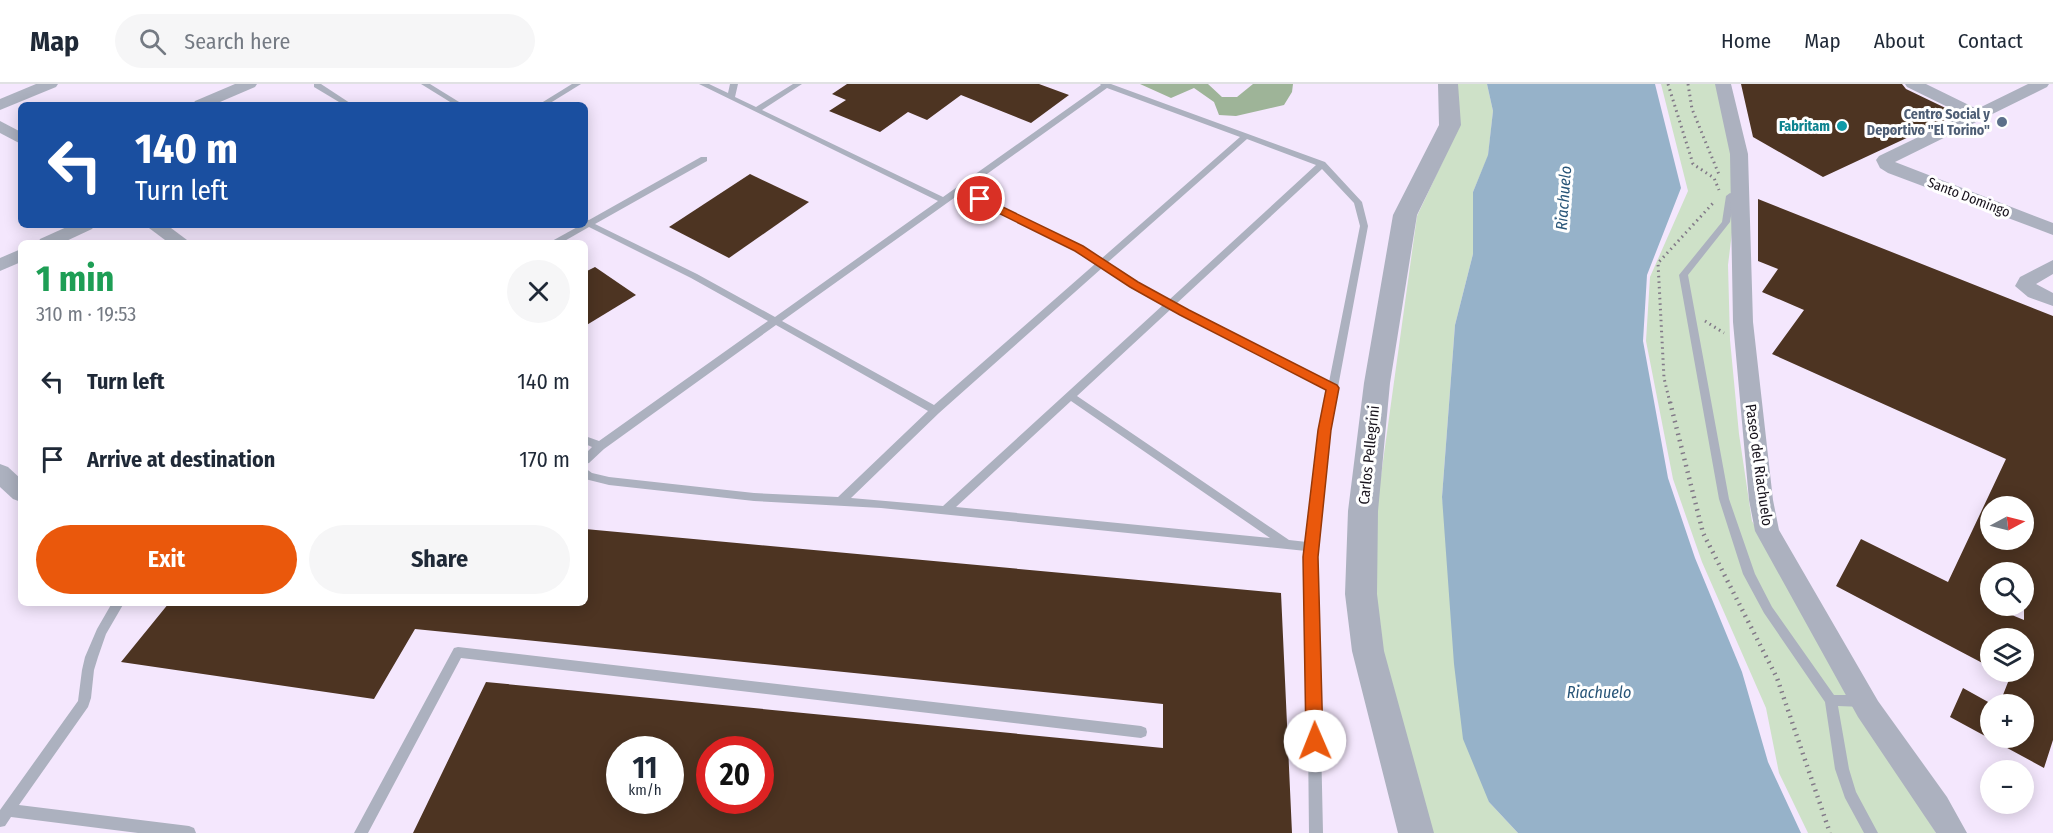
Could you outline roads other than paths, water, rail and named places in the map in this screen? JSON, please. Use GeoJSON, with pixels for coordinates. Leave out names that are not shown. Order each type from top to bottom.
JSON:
{"type":"FeatureCollection","features":[{"type":"Feature","properties":{"kind":"street"},"geometry":{"type":"LineString","coordinates":[[0,105],[50,84]]}},
{"type":"Feature","properties":{"kind":"street"},"geometry":{"type":"LineString","coordinates":[[202,102],[206,84]]}},
{"type":"Feature","properties":{"kind":"street"},"geometry":{"type":"LineString","coordinates":[[206,102],[249,84]]}},
{"type":"Feature","properties":{"kind":"street","name":"Carlos Pellegrini"},"geometry":{"type":"LineString","coordinates":[[1416,833],[1368,651],[1361,594],[1363,511],[1377,383],[1404,215],[1450,125],[1448,84]]}},
{"type":"Feature","properties":{"kind":"street","name":"Paseo del Riachuelo"},"geometry":{"type":"LineString","coordinates":[[1723,84],[1739,154],[1742,199],[1743,322],[1761,500],[1767,531],[1863,701],[1937,807],[1952,833]]}},
{"type":"Feature","properties":{"kind":"street"},"geometry":{"type":"LineString","coordinates":[[1913,84],[1976,115],[2036,85],[2053,94]]}},
{"type":"Feature","properties":{"kind":"street","name":"Santo Domingo"},"geometry":{"type":"LineString","coordinates":[[1976,115],[1886,159],[1886,164],[2053,229]]}},
{"type":"Feature","properties":{"kind":"street"},"geometry":{"type":"LineString","coordinates":[[0,126],[18,137]]}},
{"type":"Feature","properties":{"kind":"street"},"geometry":{"type":"LineString","coordinates":[[54,240],[80,228]]}},
{"type":"Feature","properties":{"kind":"street"},"geometry":{"type":"LineString","coordinates":[[159,228],[177,240]]}},
{"type":"Feature","properties":{"kind":"street"},"geometry":{"type":"LineString","coordinates":[[0,265],[18,256]]}},
{"type":"Feature","properties":{"kind":"street"},"geometry":{"type":"LineString","coordinates":[[2053,266],[2027,281],[2025,286],[2053,300]]}},
{"type":"Feature","properties":{"kind":"street"},"geometry":{"type":"LineString","coordinates":[[0,473],[18,490]]}},
{"type":"Feature","properties":{"kind":"lane"},"geometry":{"type":"LineString","coordinates":[[425,84],[455,102]]}},
{"type":"Feature","properties":{"kind":"lane"},"geometry":{"type":"LineString","coordinates":[[547,102],[577,84]]}},
{"type":"Feature","properties":{"kind":"lane"},"geometry":{"type":"LineString","coordinates":[[703,84],[944,201]]}},
{"type":"Feature","properties":{"kind":"lane"},"geometry":{"type":"LineString","coordinates":[[731,98],[734,84]]}},
{"type":"Feature","properties":{"kind":"lane"},"geometry":{"type":"LineString","coordinates":[[756,110],[798,84]]}},
{"type":"Feature","properties":{"kind":"lane"},"geometry":{"type":"LineString","coordinates":[[317,85],[344,102]]}},
{"type":"Feature","properties":{"kind":"lane"},"geometry":{"type":"LineString","coordinates":[[588,457],[600,446],[1105,85],[1322,164],[1348,188],[1358,202],[1364,226],[1324,430],[1312,547],[1316,833]]}},
{"type":"Feature","properties":{"kind":"lane"},"geometry":{"type":"LineString","coordinates":[[840,502],[935,410],[1246,136]]}},
{"type":"Feature","properties":{"kind":"lane"},"geometry":{"type":"LineString","coordinates":[[588,222],[704,159]]}},
{"type":"Feature","properties":{"kind":"lane"},"geometry":{"type":"LineString","coordinates":[[945,511],[1322,164]]}},
{"type":"Feature","properties":{"kind":"lane"},"geometry":{"type":"LineString","coordinates":[[960,189],[1079,249],[1169,304],[1333,388]]}},
{"type":"Feature","properties":{"kind":"lane"},"geometry":{"type":"LineString","coordinates":[[1742,199],[1730,196],[1726,222],[1683,275],[1724,499],[1749,574],[1768,610],[1831,700],[1842,769],[1850,794],[1871,833]]}},
{"type":"Feature","properties":{"kind":"lane"},"geometry":{"type":"LineString","coordinates":[[588,223],[694,276],[935,410]]}},
{"type":"Feature","properties":{"kind":"lane"},"geometry":{"type":"LineString","coordinates":[[560,240],[579,228]]}},
{"type":"Feature","properties":{"kind":"lane"},"geometry":{"type":"LineString","coordinates":[[1070,396],[1287,545]]}},
{"type":"Feature","properties":{"kind":"lane"},"geometry":{"type":"LineString","coordinates":[[588,441],[600,446]]}},
{"type":"Feature","properties":{"kind":"lane"},"geometry":{"type":"LineString","coordinates":[[588,475],[609,481],[754,497],[945,511],[1312,547]]}},
{"type":"Feature","properties":{"kind":"lane"},"geometry":{"type":"LineString","coordinates":[[116,606],[95,642],[88,669],[89,686],[84,703],[4,815],[189,833]]}},
{"type":"Feature","properties":{"kind":"lane"},"geometry":{"type":"LineString","coordinates":[[361,833],[458,652],[1141,732]]}},
{"type":"Feature","properties":{"kind":"lane"},"geometry":{"type":"LineString","coordinates":[[1831,700],[1863,701]]}},
{"type":"Feature","properties":{"kind":"water","name":"Riachuelo"},"geometry":{"type":"Polygon","coordinates":[[[1487,84],[1655,84],[1681,188],[1647,275],[1643,341],[1668,478],[1695,558],[1742,672],[1768,762],[1801,833],[1518,833],[1489,802],[1463,739],[1454,664],[1442,497],[1455,325],[1473,254],[1473,192],[1488,155],[1493,111],[1487,84]]]}},
{"type":"Feature","properties":{"kind":"place","name":"Centro Social y Deportivo \"El Torino\""},"geometry":{"type":"Point","coordinates":[2002,122]}},
{"type":"Feature","properties":{"kind":"place","name":"Fabritam"},"geometry":{"type":"Point","coordinates":[1842,126]}}]}
